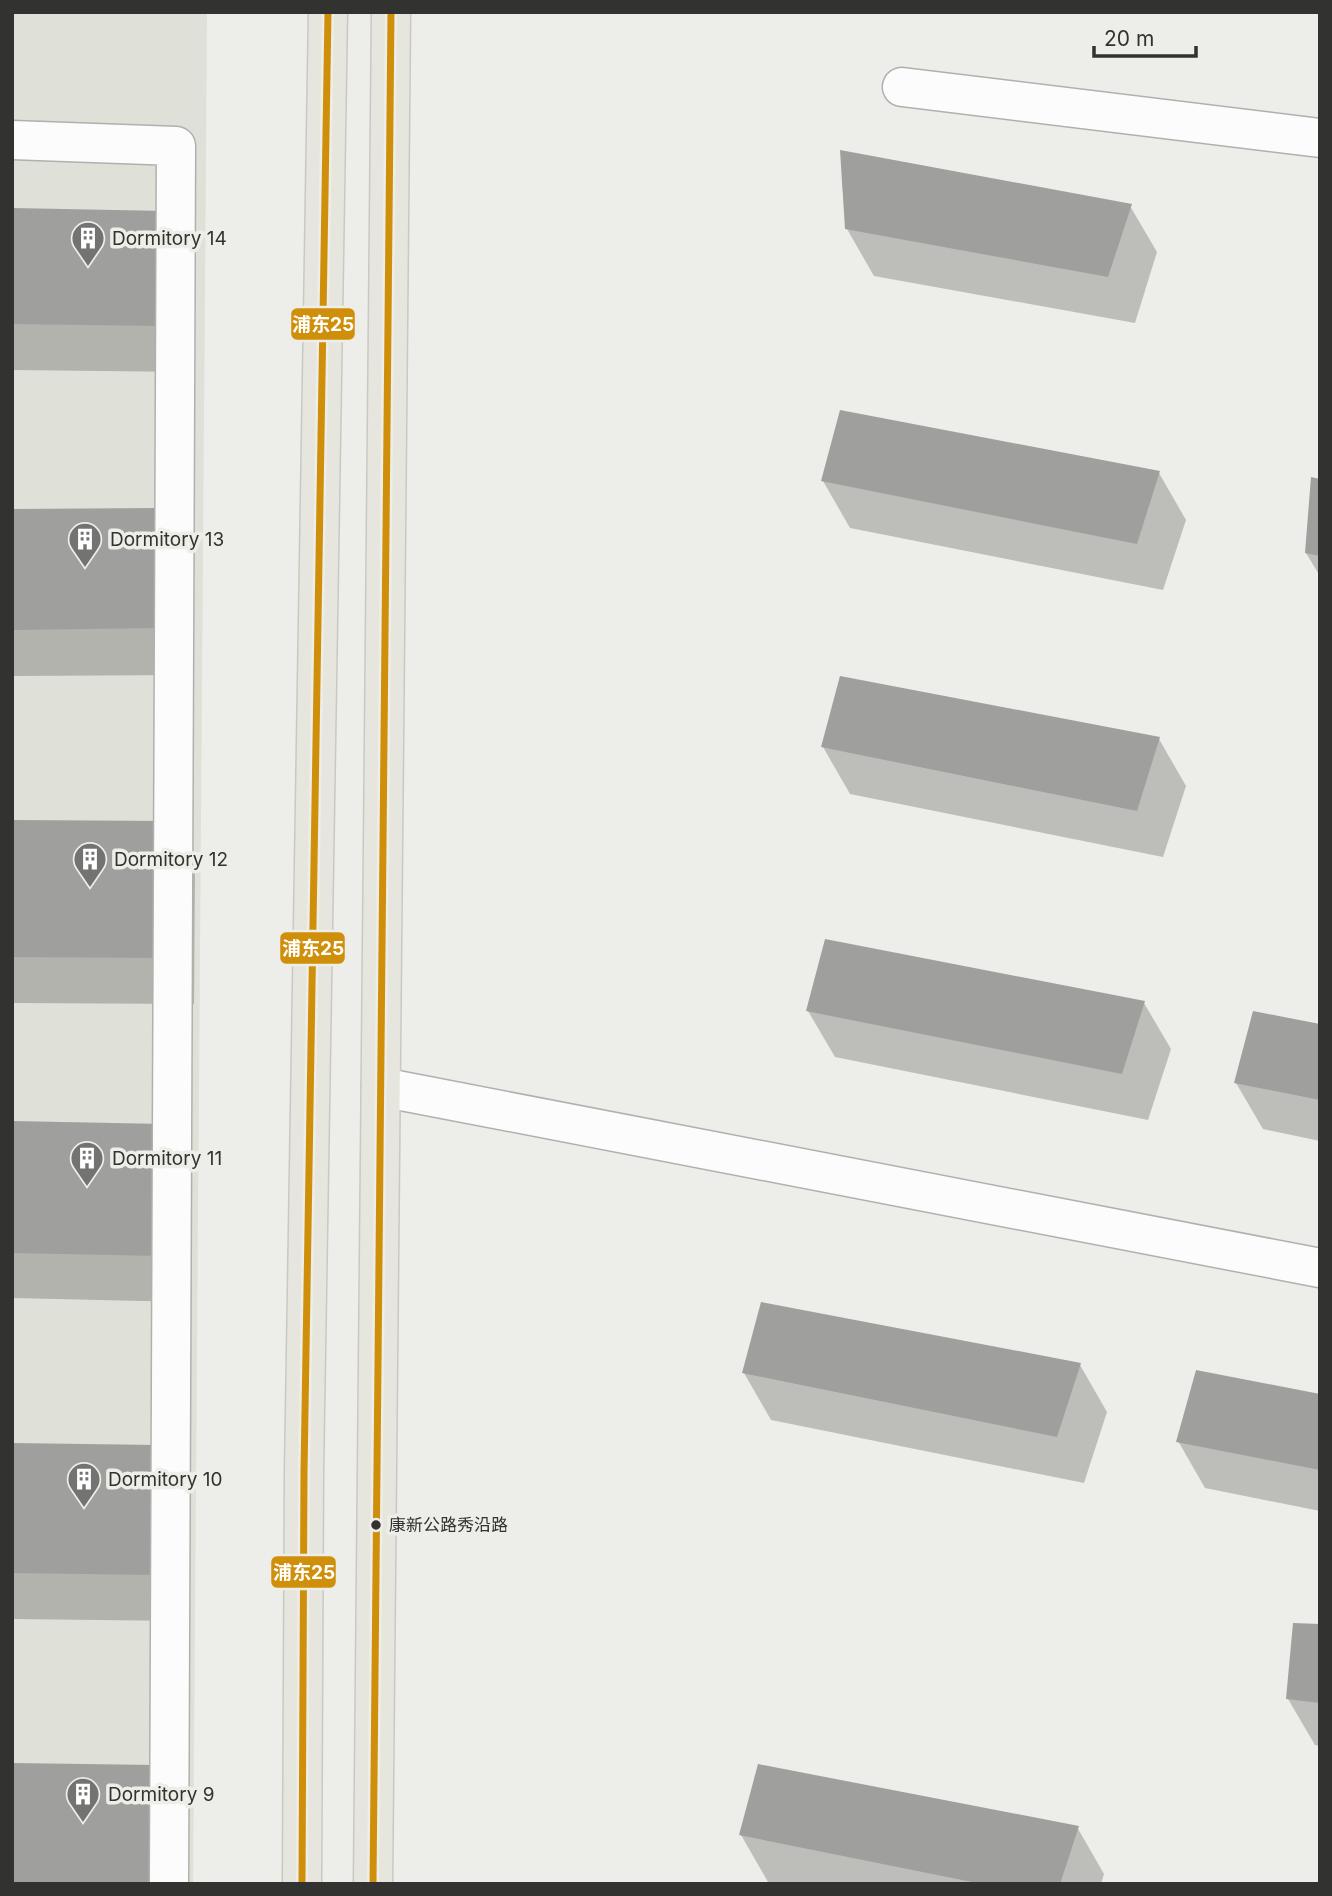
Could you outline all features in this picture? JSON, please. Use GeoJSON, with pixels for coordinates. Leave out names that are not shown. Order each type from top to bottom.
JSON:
{"type":"FeatureCollection","features":[{"type":"Feature","properties":{"kind":"main road"},"geometry":{"type":"LineString","coordinates":[[302,1884],[304,1431],[328,12]]}},
{"type":"Feature","properties":{"kind":"main road"},"geometry":{"type":"LineString","coordinates":[[373,1884],[391,12]]}},
{"type":"Feature","properties":{"kind":"street"},"geometry":{"type":"LineString","coordinates":[[902,87],[1320,138]]}},
{"type":"Feature","properties":{"kind":"street"},"geometry":{"type":"LineString","coordinates":[[12,140],[176,146],[169,1884]]}},
{"type":"Feature","properties":{"kind":"street"},"geometry":{"type":"LineString","coordinates":[[381,1087],[1320,1268]]}},
{"type":"Feature","properties":{"kind":"shaded area"},"geometry":{"type":"Polygon","coordinates":[[[12,12],[207,12],[193,1884],[12,1884],[12,12]]]}},
{"type":"Feature","properties":{"kind":"building"},"geometry":{"type":"Polygon","coordinates":[[[840,150],[1132,204],[1108,277],[845,229],[840,150]]]}},
{"type":"Feature","properties":{"kind":"building","name":"Dormitory 14"},"geometry":{"type":"Polygon","coordinates":[[[12,208],[166,211],[163,326],[12,324],[12,208]]]}},
{"type":"Feature","properties":{"kind":"building"},"geometry":{"type":"Polygon","coordinates":[[[840,410],[1160,471],[1137,544],[821,481],[840,410]]]}},
{"type":"Feature","properties":{"kind":"building"},"geometry":{"type":"Polygon","coordinates":[[[1311,477],[1320,479],[1320,556],[1305,553],[1311,477]]]}},
{"type":"Feature","properties":{"kind":"building","name":"Dormitory 13"},"geometry":{"type":"Polygon","coordinates":[[[158,508],[159,628],[12,630],[12,509],[158,508]]]}},
{"type":"Feature","properties":{"kind":"building"},"geometry":{"type":"Polygon","coordinates":[[[840,676],[1160,737],[1137,811],[821,747],[840,676]]]}},
{"type":"Feature","properties":{"kind":"building","name":"Dormitory 12"},"geometry":{"type":"Polygon","coordinates":[[[12,820],[169,821],[168,958],[12,957],[12,820]]]}},
{"type":"Feature","properties":{"kind":"building"},"geometry":{"type":"Polygon","coordinates":[[[825,939],[1145,1001],[1122,1074],[806,1011],[825,939]]]}},
{"type":"Feature","properties":{"kind":"building"},"geometry":{"type":"Polygon","coordinates":[[[1253,1011],[1320,1024],[1320,1100],[1234,1083],[1253,1011]]]}},
{"type":"Feature","properties":{"kind":"building","name":"Dormitory 11"},"geometry":{"type":"Polygon","coordinates":[[[12,1121],[164,1124],[161,1256],[12,1253],[12,1121]]]}},
{"type":"Feature","properties":{"kind":"building"},"geometry":{"type":"Polygon","coordinates":[[[761,1302],[1081,1363],[1057,1437],[742,1373],[761,1302]]]}},
{"type":"Feature","properties":{"kind":"building"},"geometry":{"type":"Polygon","coordinates":[[[1196,1370],[1320,1394],[1320,1470],[1176,1442],[1196,1370]]]}},
{"type":"Feature","properties":{"kind":"building","name":"Dormitory 10"},"geometry":{"type":"Polygon","coordinates":[[[12,1443],[157,1445],[156,1575],[12,1573],[12,1443]]]}},
{"type":"Feature","properties":{"kind":"building"},"geometry":{"type":"Polygon","coordinates":[[[1293,1623],[1320,1624],[1320,1703],[1286,1699],[1293,1623]]]}},
{"type":"Feature","properties":{"kind":"building","name":"Dormitory 9"},"geometry":{"type":"Polygon","coordinates":[[[12,1763],[155,1765],[153,1884],[12,1884],[12,1763]]]}},
{"type":"Feature","properties":{"kind":"building"},"geometry":{"type":"Polygon","coordinates":[[[758,1764],[1079,1826],[1060,1884],[982,1884],[739,1835],[758,1764]]]}},
{"type":"Feature","properties":{"kind":"transit line","name":"浦东25"},"geometry":{"type":"LineString","coordinates":[[302,1884],[304,1473],[328,12]]}},
{"type":"Feature","properties":{"kind":"transit line","name":"浦东25"},"geometry":{"type":"LineString","coordinates":[[373,1884],[391,12]]}},
{"type":"Feature","properties":{"kind":"place","name":"Dormitory 14"},"geometry":{"type":"Point","coordinates":[88,268]}},
{"type":"Feature","properties":{"kind":"place","name":"Dormitory 13"},"geometry":{"type":"Point","coordinates":[85,569]}},
{"type":"Feature","properties":{"kind":"place","name":"Dormitory 12"},"geometry":{"type":"Point","coordinates":[90,889]}},
{"type":"Feature","properties":{"kind":"place","name":"Dormitory 11"},"geometry":{"type":"Point","coordinates":[87,1188]}},
{"type":"Feature","properties":{"kind":"place","name":"Dormitory 10"},"geometry":{"type":"Point","coordinates":[84,1509]}},
{"type":"Feature","properties":{"kind":"place","name":"康新公路秀沿路"},"geometry":{"type":"Point","coordinates":[376,1525]}},
{"type":"Feature","properties":{"kind":"place","name":"Dormitory 9"},"geometry":{"type":"Point","coordinates":[83,1824]}}]}
